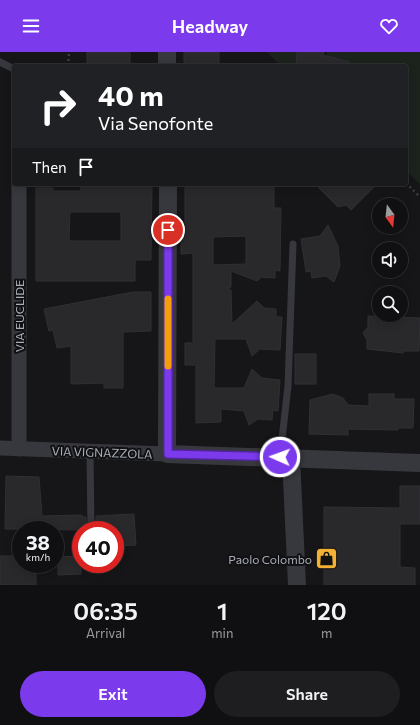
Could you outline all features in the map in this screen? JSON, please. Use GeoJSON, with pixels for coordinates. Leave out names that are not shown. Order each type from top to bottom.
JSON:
{"type":"FeatureCollection","features":[{"type":"Feature","properties":{"kind":"street"},"geometry":{"type":"LineString","coordinates":[[167,52],[167,64]]}},
{"type":"Feature","properties":{"kind":"street","name":"VIA EUCLIDE"},"geometry":{"type":"LineString","coordinates":[[19,186],[19,449]]}},
{"type":"Feature","properties":{"kind":"street"},"geometry":{"type":"LineString","coordinates":[[168,186],[168,454]]}},
{"type":"Feature","properties":{"kind":"street","name":"VIA VIGNAZZOLA"},"geometry":{"type":"LineString","coordinates":[[0,448],[420,463]]}},
{"type":"Feature","properties":{"kind":"street"},"geometry":{"type":"LineString","coordinates":[[286,458],[297,585]]}},
{"type":"Feature","properties":{"kind":"lane"},"geometry":{"type":"LineString","coordinates":[[0,62],[12,68]]}},
{"type":"Feature","properties":{"kind":"lane"},"geometry":{"type":"LineString","coordinates":[[286,458],[292,244]]}},
{"type":"Feature","properties":{"kind":"lane"},"geometry":{"type":"LineString","coordinates":[[90,451],[91,521]]}},
{"type":"Feature","properties":{"kind":"path"},"geometry":{"type":"LineString","coordinates":[[68,52],[68,64]]}},
{"type":"Feature","properties":{"kind":"path"},"geometry":{"type":"LineString","coordinates":[[408,185],[420,197]]}},
{"type":"Feature","properties":{"kind":"shaded area"},"geometry":{"type":"Polygon","coordinates":[[[267,52],[297,52],[296,64],[279,64],[267,52]]]}},
{"type":"Feature","properties":{"kind":"shaded area"},"geometry":{"type":"Polygon","coordinates":[[[327,52],[420,52],[420,184],[408,173],[408,64],[327,64],[327,52]]]}},
{"type":"Feature","properties":{"kind":"building"},"geometry":{"type":"Polygon","coordinates":[[[87,52],[130,52],[130,64],[87,64],[87,52]]]}},
{"type":"Feature","properties":{"kind":"building"},"geometry":{"type":"Polygon","coordinates":[[[184,52],[219,52],[219,64],[184,64],[184,52]]]}},
{"type":"Feature","properties":{"kind":"building"},"geometry":{"type":"Polygon","coordinates":[[[297,52],[324,52],[323,55],[349,62],[348,64],[296,64],[297,52]]]}},
{"type":"Feature","properties":{"kind":"building"},"geometry":{"type":"Polygon","coordinates":[[[81,186],[152,186],[151,260],[135,260],[135,281],[36,281],[36,188],[53,188],[53,191],[81,191],[81,186]],[[70,212],[69,241],[121,241],[121,212],[70,212]]]}},
{"type":"Feature","properties":{"kind":"building"},"geometry":{"type":"Polygon","coordinates":[[[185,186],[274,186],[274,208],[281,208],[280,271],[275,270],[275,278],[261,277],[257,281],[231,271],[231,287],[227,288],[231,290],[232,324],[257,301],[264,308],[276,309],[276,317],[282,317],[280,350],[260,349],[252,356],[246,339],[215,339],[214,388],[244,388],[252,369],[262,378],[280,380],[278,411],[273,410],[272,420],[258,419],[249,425],[244,411],[221,409],[221,422],[196,423],[196,365],[185,365],[185,343],[193,343],[193,253],[181,254],[181,232],[183,231],[183,227],[185,227],[185,186]],[[246,236],[213,237],[213,265],[246,264],[246,236]]]}},
{"type":"Feature","properties":{"kind":"building"},"geometry":{"type":"Polygon","coordinates":[[[317,186],[375,186],[351,210],[346,205],[338,207],[317,186]]]}},
{"type":"Feature","properties":{"kind":"building"},"geometry":{"type":"Polygon","coordinates":[[[328,225],[338,246],[340,266],[334,282],[326,276],[312,278],[311,271],[306,272],[301,239],[320,236],[328,225]]]}},
{"type":"Feature","properties":{"kind":"building"},"geometry":{"type":"Polygon","coordinates":[[[133,292],[151,292],[151,331],[123,332],[123,388],[104,388],[104,383],[71,384],[71,346],[57,348],[53,330],[49,331],[44,309],[133,292]]]}},
{"type":"Feature","properties":{"kind":"building"},"geometry":{"type":"Polygon","coordinates":[[[368,316],[372,316],[372,322],[408,322],[408,318],[420,318],[419,351],[403,351],[403,353],[367,349],[367,340],[363,333],[368,327],[368,316]]]}},
{"type":"Feature","properties":{"kind":"building"},"geometry":{"type":"Polygon","coordinates":[[[295,354],[316,354],[316,384],[295,384],[295,354]]]}},
{"type":"Feature","properties":{"kind":"building"},"geometry":{"type":"Polygon","coordinates":[[[333,394],[343,398],[348,405],[369,406],[369,394],[394,394],[394,399],[414,399],[413,428],[398,428],[398,430],[348,429],[348,435],[309,434],[310,400],[333,394]]]}},
{"type":"Feature","properties":{"kind":"building"},"geometry":{"type":"Polygon","coordinates":[[[6,476],[39,477],[42,516],[82,515],[82,517],[86,517],[86,521],[72,521],[72,530],[64,530],[64,521],[12,521],[12,529],[5,529],[6,476]]]}},
{"type":"Feature","properties":{"kind":"building"},"geometry":{"type":"Polygon","coordinates":[[[400,486],[420,486],[420,524],[400,524],[400,567],[415,568],[415,585],[324,585],[324,507],[400,508],[400,486]]]}},
{"type":"Feature","properties":{"kind":"building"},"geometry":{"type":"Polygon","coordinates":[[[134,514],[136,545],[124,546],[124,521],[96,521],[96,516],[134,514]]]}},
{"type":"Feature","properties":{"kind":"building"},"geometry":{"type":"Polygon","coordinates":[[[0,556],[12,556],[12,573],[36,573],[36,585],[0,585],[0,556]]]}},
{"type":"Feature","properties":{"kind":"building"},"geometry":{"type":"Polygon","coordinates":[[[64,556],[72,557],[72,573],[81,574],[58,575],[58,573],[64,573],[64,556]]]}},
{"type":"Feature","properties":{"kind":"slow traffic"},"geometry":{"type":"LineString","coordinates":[[168,299],[168,366]]}},
{"type":"Feature","properties":{"kind":"place","name":"Paolo Colombo"},"geometry":{"type":"Point","coordinates":[327,559]}},
{"type":"Feature","properties":{"kind":"route"},"geometry":{"type":"LineString","coordinates":[[168,230],[168,454],[280,457]]}}]}
